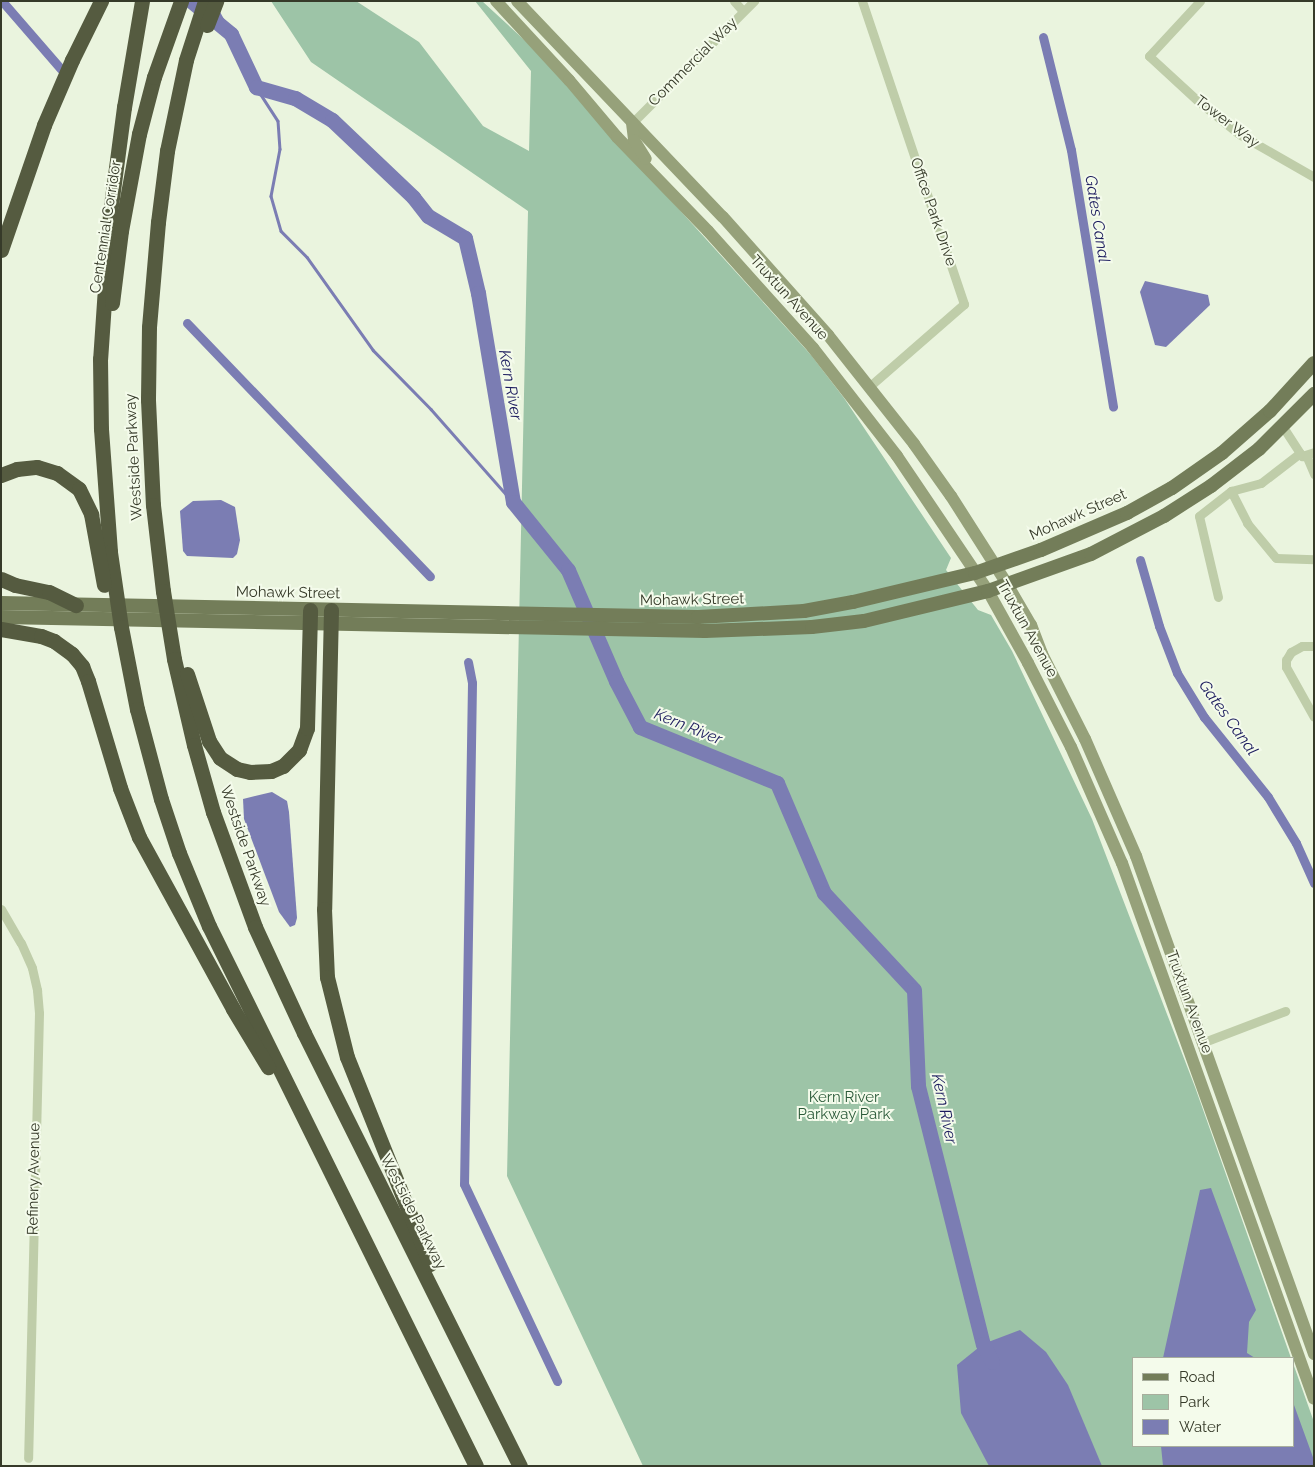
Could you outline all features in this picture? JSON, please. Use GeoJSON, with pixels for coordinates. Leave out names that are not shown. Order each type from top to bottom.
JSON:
{"type":"FeatureCollection","features":[{"type":"Feature","properties":{"kind":"highway"},"geometry":{"type":"LineString","coordinates":[[1,250],[36,145],[65,76],[101,1]]}},
{"type":"Feature","properties":{"kind":"highway"},"geometry":{"type":"LineString","coordinates":[[104,464],[100,359],[105,268],[115,169],[142,1]]}},
{"type":"Feature","properties":{"kind":"highway","name":"Centennial Corridor"},"geometry":{"type":"LineString","coordinates":[[104,464],[106,375],[116,269],[131,172],[154,77],[181,1]]}},
{"type":"Feature","properties":{"kind":"highway"},"geometry":{"type":"LineString","coordinates":[[177,110],[186,60],[205,1]]}},
{"type":"Feature","properties":{"kind":"highway"},"geometry":{"type":"LineString","coordinates":[[177,110],[216,1]]}},
{"type":"Feature","properties":{"kind":"highway","name":"Westside Parkway"},"geometry":{"type":"LineString","coordinates":[[177,110],[163,182],[156,239],[149,327],[148,400],[153,505],[162,591],[182,694],[206,787],[231,865],[255,927],[287,998],[520,1466]]}},
{"type":"Feature","properties":{"kind":"highway","name":"Westside Parkway"},"geometry":{"type":"LineString","coordinates":[[104,464],[110,552],[120,627],[137,709],[160,799],[179,853],[209,926],[476,1466]]}},
{"type":"Feature","properties":{"kind":"highway"},"geometry":{"type":"LineString","coordinates":[[1,475],[24,467],[50,470],[74,484],[86,500],[91,514],[124,688],[141,747],[160,799]]}},
{"type":"Feature","properties":{"kind":"highway"},"geometry":{"type":"LineString","coordinates":[[153,505],[168,591],[193,696],[212,747],[220,758],[231,766],[250,772],[271,771],[288,762],[302,744],[307,728],[309,617]]}},
{"type":"Feature","properties":{"kind":"highway"},"geometry":{"type":"LineString","coordinates":[[1,579],[15,585],[49,592],[84,606]]}},
{"type":"Feature","properties":{"kind":"highway"},"geometry":{"type":"LineString","coordinates":[[331,617],[324,909],[325,960],[330,993],[352,1071],[469,1363]]}},
{"type":"Feature","properties":{"kind":"highway"},"geometry":{"type":"LineString","coordinates":[[1,629],[41,636],[54,641],[72,654],[82,666],[126,804],[146,851],[233,1009],[306,1124]]}},
{"type":"Feature","properties":{"kind":"main road","name":"Truxtun Avenue"},"geometry":{"type":"LineString","coordinates":[[496,1],[570,80],[617,137],[813,348],[898,456],[988,591],[1043,690],[1097,804],[1133,892],[1313,1397]]}},
{"type":"Feature","properties":{"kind":"main road"},"geometry":{"type":"LineString","coordinates":[[504,1],[519,17],[538,24]]}},
{"type":"Feature","properties":{"kind":"main road","name":"Truxtun Avenue"},"geometry":{"type":"LineString","coordinates":[[517,1],[723,217],[828,335],[870,386],[951,496],[1007,584],[1031,625],[1042,654],[1112,798],[1148,886],[1314,1354]]}},
{"type":"Feature","properties":{"kind":"main road"},"geometry":{"type":"LineString","coordinates":[[570,80],[612,118],[632,123],[634,140],[657,178]]}},
{"type":"Feature","properties":{"kind":"main road","name":"Mohawk Street"},"geometry":{"type":"LineString","coordinates":[[1,617],[184,622],[309,617],[523,615],[698,617],[804,610],[853,602],[975,573],[1041,550],[1102,525],[1144,504],[1172,488],[1222,453],[1270,411],[1314,363]]}},
{"type":"Feature","properties":{"kind":"main road"},"geometry":{"type":"LineString","coordinates":[[1282,427],[1282,417],[1300,380]]}},
{"type":"Feature","properties":{"kind":"main road","name":"Mohawk Street"},"geometry":{"type":"LineString","coordinates":[[331,617],[529,628],[705,631],[812,627],[864,620],[988,591],[1091,554],[1164,516],[1211,486],[1282,427],[1314,394]]}},
{"type":"Feature","properties":{"kind":"main road"},"geometry":{"type":"LineString","coordinates":[[1115,541],[1140,519],[1144,513],[1144,504]]}},
{"type":"Feature","properties":{"kind":"main road","name":"Mohawk Street"},"geometry":{"type":"LineString","coordinates":[[1,603],[181,608],[309,617]]}},
{"type":"Feature","properties":{"kind":"main road"},"geometry":{"type":"LineString","coordinates":[[1174,1010],[1194,1038],[1204,1042]]}},
{"type":"Feature","properties":{"kind":"street"},"geometry":{"type":"LineString","coordinates":[[734,1],[743,11]]}},
{"type":"Feature","properties":{"kind":"street","name":"Commercial Way"},"geometry":{"type":"LineString","coordinates":[[632,123],[754,1]]}},
{"type":"Feature","properties":{"kind":"street","name":"Office Park Drive"},"geometry":{"type":"LineString","coordinates":[[862,1],[964,304],[870,386]]}},
{"type":"Feature","properties":{"kind":"street","name":"Tower Way"},"geometry":{"type":"LineString","coordinates":[[1200,1],[1149,56],[1232,129],[1260,148],[1314,177]]}},
{"type":"Feature","properties":{"kind":"street"},"geometry":{"type":"LineString","coordinates":[[1282,427],[1306,453],[1314,474]]}},
{"type":"Feature","properties":{"kind":"street"},"geometry":{"type":"LineString","coordinates":[[1218,597],[1199,516],[1231,491],[1261,483],[1306,453]]}},
{"type":"Feature","properties":{"kind":"street"},"geometry":{"type":"LineString","coordinates":[[1231,491],[1247,523],[1276,558],[1314,559]]}},
{"type":"Feature","properties":{"kind":"street"},"geometry":{"type":"LineString","coordinates":[[1314,646],[1296,648],[1289,655],[1286,667],[1314,717]]}},
{"type":"Feature","properties":{"kind":"street","name":"Refinery Avenue"},"geometry":{"type":"LineString","coordinates":[[1,909],[21,943],[32,968],[37,990],[28,1458]]}},
{"type":"Feature","properties":{"kind":"street"},"geometry":{"type":"LineString","coordinates":[[1204,1042],[1285,1011]]}},
{"type":"Feature","properties":{"kind":"green space","name":"Kern River Parkway Park"},"geometry":{"type":"Polygon","coordinates":[[[271,1],[356,1],[419,42],[483,126],[529,151],[531,71],[475,1],[482,1],[533,48],[811,355],[844,398],[951,558],[946,570],[978,610],[991,615],[1012,651],[1092,819],[1195,1087],[1291,1357],[1132,1357],[1132,1447],[1295,1447],[1295,1369],[1314,1422],[1314,1466],[643,1466],[507,1176],[528,211],[311,62],[271,1]]]}},
{"type":"Feature","properties":{"kind":"water"},"geometry":{"type":"Polygon","coordinates":[[[1145,281],[1208,295],[1210,305],[1166,347],[1155,345],[1140,292],[1145,281]]]}},
{"type":"Feature","properties":{"kind":"water"},"geometry":{"type":"Polygon","coordinates":[[[221,500],[235,507],[240,540],[237,554],[233,558],[187,556],[183,551],[180,511],[193,501],[221,500]]]}},
{"type":"Feature","properties":{"kind":"water"},"geometry":{"type":"Polygon","coordinates":[[[272,792],[287,801],[289,812],[297,918],[295,925],[290,927],[279,912],[244,819],[243,799],[272,792]]]}},
{"type":"Feature","properties":{"kind":"water"},"geometry":{"type":"Polygon","coordinates":[[[1211,1188],[1256,1310],[1249,1322],[1247,1353],[1253,1357],[1163,1357],[1200,1190],[1211,1188]]]}},
{"type":"Feature","properties":{"kind":"water"},"geometry":{"type":"Polygon","coordinates":[[[1020,1330],[1046,1352],[1068,1385],[1102,1466],[989,1466],[961,1413],[957,1365],[983,1344],[1020,1330]]]}},
{"type":"Feature","properties":{"kind":"water"},"geometry":{"type":"Polygon","coordinates":[[[1295,1408],[1314,1460],[1314,1466],[1163,1466],[1161,1447],[1295,1447],[1295,1408]]]}},
{"type":"Feature","properties":{"kind":"waterway"},"geometry":{"type":"LineString","coordinates":[[2,1],[61,69]]}},
{"type":"Feature","properties":{"kind":"waterway","name":"Kern River"},"geometry":{"type":"LineString","coordinates":[[191,1],[231,34],[256,87],[295,98],[332,120],[413,197],[428,216],[465,238],[478,293],[513,502],[568,570],[616,681],[640,727],[777,783],[824,893],[914,990],[918,1086],[983,1344],[992,1362]]}},
{"type":"Feature","properties":{"kind":"waterway"},"geometry":{"type":"LineString","coordinates":[[218,11],[231,34]]}},
{"type":"Feature","properties":{"kind":"waterway","name":"Gates Canal"},"geometry":{"type":"LineString","coordinates":[[1043,37],[1071,150],[1113,407]]}},
{"type":"Feature","properties":{"kind":"waterway"},"geometry":{"type":"LineString","coordinates":[[256,87],[278,121],[280,149],[271,196],[281,231],[307,257],[373,350],[431,409],[513,502]]}},
{"type":"Feature","properties":{"kind":"waterway"},"geometry":{"type":"LineString","coordinates":[[187,323],[430,576]]}},
{"type":"Feature","properties":{"kind":"waterway","name":"Gates Canal"},"geometry":{"type":"LineString","coordinates":[[1140,560],[1159,626],[1177,673],[1204,717],[1268,797],[1296,843],[1314,883]]}},
{"type":"Feature","properties":{"kind":"waterway"},"geometry":{"type":"LineString","coordinates":[[468,662],[472,683],[464,1184],[557,1381]]}}]}
